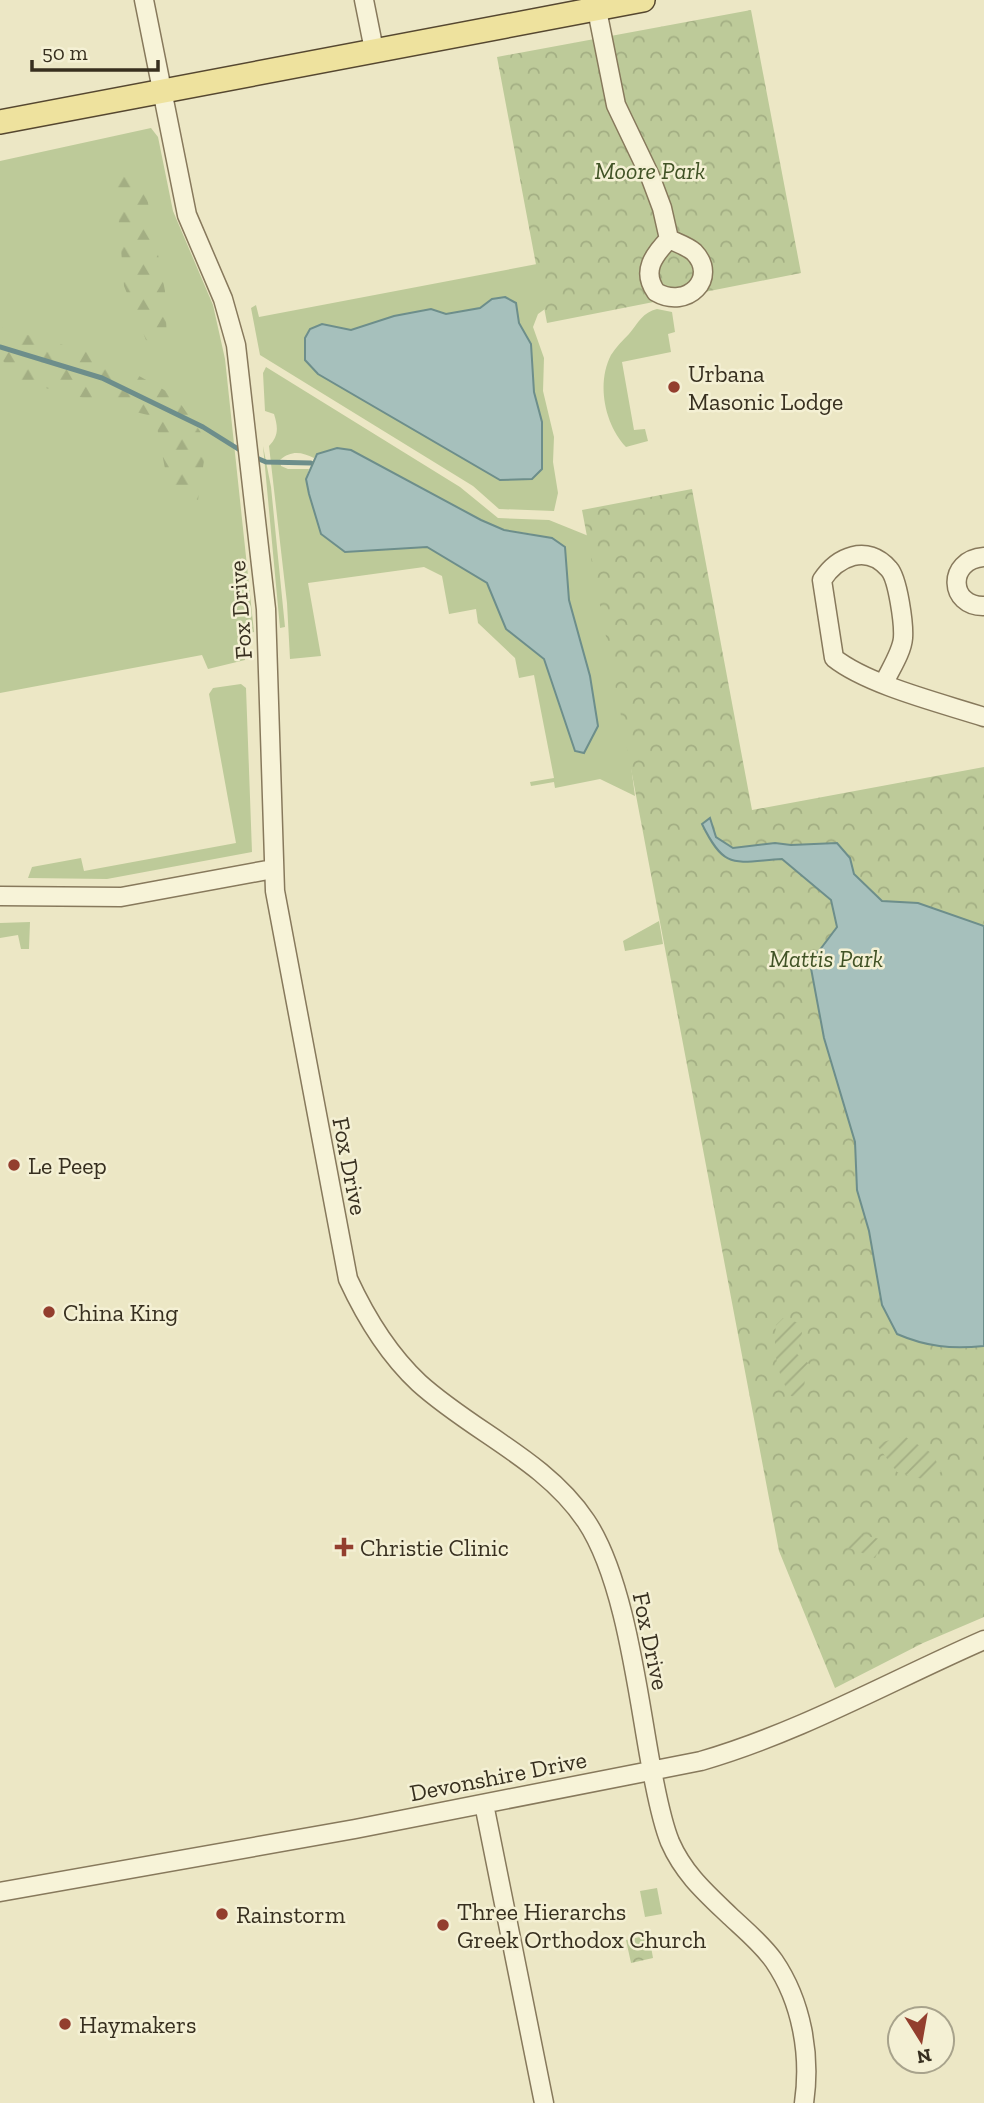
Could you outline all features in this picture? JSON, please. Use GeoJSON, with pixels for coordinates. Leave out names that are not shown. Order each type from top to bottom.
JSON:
{"type":"FeatureCollection","features":[{"type":"Feature","properties":{"kind":"main road"},"geometry":{"type":"LineString","coordinates":[[0,122],[596,4],[643,0]]}},
{"type":"Feature","properties":{"kind":"street","name":"Fox Drive"},"geometry":{"type":"LineString","coordinates":[[144,0],[187,215],[223,299],[236,345],[267,621],[273,869],[300,1036],[348,1279],[362,1309],[400,1364],[435,1397],[546,1476],[585,1520],[611,1572],[658,1804],[682,1866],[696,1884],[775,1962],[798,2012],[807,2056],[804,2103]]}},
{"type":"Feature","properties":{"kind":"street"},"geometry":{"type":"LineString","coordinates":[[365,0],[374,50]]}},
{"type":"Feature","properties":{"kind":"street"},"geometry":{"type":"LineString","coordinates":[[596,4],[616,105],[658,197],[669,239]]}},
{"type":"Feature","properties":{"kind":"street"},"geometry":{"type":"LineString","coordinates":[[884,683],[903,639],[896,585],[889,569],[870,555],[848,556],[832,566],[822,580],[834,659],[848,670],[884,683],[984,718]]}},
{"type":"Feature","properties":{"kind":"street"},"geometry":{"type":"LineString","coordinates":[[984,556],[972,558],[962,565],[956,586],[969,604],[984,606]]}},
{"type":"Feature","properties":{"kind":"street"},"geometry":{"type":"LineString","coordinates":[[0,896],[121,897],[273,869]]}},
{"type":"Feature","properties":{"kind":"street","name":"Devonshire Drive"},"geometry":{"type":"LineString","coordinates":[[0,1892],[652,1772],[752,1746],[984,1640]]}},
{"type":"Feature","properties":{"kind":"street"},"geometry":{"type":"LineString","coordinates":[[484,1804],[544,2103]]}},
{"type":"Feature","properties":{"kind":"green space","name":"Moore Park"},"geometry":{"type":"Polygon","coordinates":[[[751,10],[801,273],[547,323],[497,57],[751,10]]]}},
{"type":"Feature","properties":{"kind":"green space"},"geometry":{"type":"Polygon","coordinates":[[[151,128],[158,137],[173,211],[213,305],[225,359],[254,632],[245,634],[245,660],[208,669],[202,655],[0,693],[0,161],[151,128]]]}},
{"type":"Feature","properties":{"kind":"green space"},"geometry":{"type":"Polygon","coordinates":[[[115,174],[143,177],[165,291],[167,344],[146,340],[124,286],[115,174]]]}},
{"type":"Feature","properties":{"kind":"green space"},"geometry":{"type":"Polygon","coordinates":[[[537,264],[545,309],[538,314],[533,327],[544,358],[543,391],[554,437],[553,462],[558,493],[554,511],[499,509],[473,486],[260,355],[251,308],[256,305],[259,317],[537,264]],[[492,299],[480,308],[446,314],[431,309],[394,316],[351,330],[322,324],[542,422],[534,392],[531,344],[519,323],[516,303],[492,299]]]}},
{"type":"Feature","properties":{"kind":"green space"},"geometry":{"type":"Polygon","coordinates":[[[657,309],[672,312],[675,332],[668,334],[671,352],[622,362],[634,430],[645,429],[648,441],[626,447],[613,427],[605,404],[606,366],[613,352],[641,319],[657,309]]]}},
{"type":"Feature","properties":{"kind":"green space"},"geometry":{"type":"Polygon","coordinates":[[[0,327],[105,357],[175,396],[207,441],[198,500],[168,484],[155,417],[19,381],[0,357],[0,327]]]}},
{"type":"Feature","properties":{"kind":"green space"},"geometry":{"type":"Polygon","coordinates":[[[266,367],[460,487],[498,518],[549,520],[601,541],[635,796],[600,779],[555,788],[554,782],[531,786],[530,782],[554,778],[534,675],[519,678],[515,658],[478,623],[476,609],[449,614],[442,576],[424,567],[308,583],[321,656],[290,659],[287,603],[269,446],[275,439],[277,427],[274,414],[265,411],[263,373],[266,367]],[[351,450],[317,454],[314,458],[292,453],[280,460],[281,466],[288,469],[309,469],[306,479],[321,534],[345,552],[427,547],[487,583],[506,629],[544,659],[575,751],[593,701],[590,676],[569,600],[565,547],[532,534],[504,530],[351,450]]]}},
{"type":"Feature","properties":{"kind":"green space"},"geometry":{"type":"Polygon","coordinates":[[[263,446],[271,487],[285,627],[280,628],[263,446]]]}},
{"type":"Feature","properties":{"kind":"green space","name":"Mattis Park"},"geometry":{"type":"Polygon","coordinates":[[[692,489],[752,810],[984,767],[984,1617],[923,1643],[835,1688],[779,1551],[582,510],[692,489]]]}},
{"type":"Feature","properties":{"kind":"green space"},"geometry":{"type":"Polygon","coordinates":[[[241,684],[246,688],[252,852],[107,879],[28,878],[32,867],[81,858],[84,871],[236,843],[209,694],[213,688],[241,684]]]}},
{"type":"Feature","properties":{"kind":"green space"},"geometry":{"type":"Polygon","coordinates":[[[659,921],[663,944],[625,951],[623,941],[659,921]]]}},
{"type":"Feature","properties":{"kind":"green space"},"geometry":{"type":"Polygon","coordinates":[[[30,922],[29,949],[21,949],[18,935],[0,938],[0,923],[30,922]]]}},
{"type":"Feature","properties":{"kind":"green space"},"geometry":{"type":"Polygon","coordinates":[[[783,1318],[799,1323],[802,1333],[797,1354],[814,1368],[805,1379],[803,1398],[791,1396],[777,1362],[776,1325],[783,1318]]]}},
{"type":"Feature","properties":{"kind":"green space"},"geometry":{"type":"Polygon","coordinates":[[[904,1436],[933,1454],[941,1472],[926,1480],[897,1472],[876,1444],[904,1436]]]}},
{"type":"Feature","properties":{"kind":"green space"},"geometry":{"type":"Polygon","coordinates":[[[854,1533],[884,1540],[875,1558],[847,1547],[847,1539],[854,1533]]]}},
{"type":"Feature","properties":{"kind":"green space"},"geometry":{"type":"Polygon","coordinates":[[[657,1888],[662,1914],[645,1917],[640,1891],[657,1888]]]}},
{"type":"Feature","properties":{"kind":"green space"},"geometry":{"type":"Polygon","coordinates":[[[649,1935],[653,1958],[631,1963],[626,1940],[649,1935]]]}},
{"type":"Feature","properties":{"kind":"water"},"geometry":{"type":"Polygon","coordinates":[[[505,297],[516,303],[519,323],[531,344],[534,392],[542,422],[542,469],[532,479],[500,480],[318,374],[305,360],[305,338],[310,329],[322,324],[351,330],[394,316],[431,309],[446,314],[480,308],[492,299],[505,297]]]}},
{"type":"Feature","properties":{"kind":"water"},"geometry":{"type":"Polygon","coordinates":[[[337,448],[351,450],[504,530],[552,538],[565,547],[569,600],[590,676],[598,726],[584,753],[575,751],[544,659],[506,629],[487,583],[427,547],[345,552],[321,534],[306,479],[317,454],[337,448]]]}},
{"type":"Feature","properties":{"kind":"water"},"geometry":{"type":"Polygon","coordinates":[[[710,818],[716,837],[733,848],[775,843],[837,843],[850,858],[854,874],[882,901],[918,903],[984,926],[984,1346],[939,1346],[897,1334],[882,1305],[869,1231],[857,1190],[855,1142],[824,1038],[810,963],[837,927],[831,900],[782,859],[742,862],[725,857],[717,850],[702,824],[710,818]]]}},
{"type":"Feature","properties":{"kind":"waterway"},"geometry":{"type":"LineString","coordinates":[[0,347],[102,378],[203,427],[243,452]]}},
{"type":"Feature","properties":{"kind":"waterway"},"geometry":{"type":"LineString","coordinates":[[252,456],[266,462],[311,463]]}},
{"type":"Feature","properties":{"kind":"place","name":"Urbana Masonic Lodge"},"geometry":{"type":"Point","coordinates":[674,387]}},
{"type":"Feature","properties":{"kind":"place","name":"Le Peep"},"geometry":{"type":"Point","coordinates":[14,1165]}},
{"type":"Feature","properties":{"kind":"place","name":"China King"},"geometry":{"type":"Point","coordinates":[49,1312]}},
{"type":"Feature","properties":{"kind":"place","name":"Christie Clinic"},"geometry":{"type":"Point","coordinates":[344,1547]}},
{"type":"Feature","properties":{"kind":"place","name":"Rainstorm"},"geometry":{"type":"Point","coordinates":[222,1914]}},
{"type":"Feature","properties":{"kind":"place","name":"Three Hierarchs Greek Orthodox Church"},"geometry":{"type":"Point","coordinates":[443,1925]}},
{"type":"Feature","properties":{"kind":"place","name":"Haymakers"},"geometry":{"type":"Point","coordinates":[65,2024]}}]}
